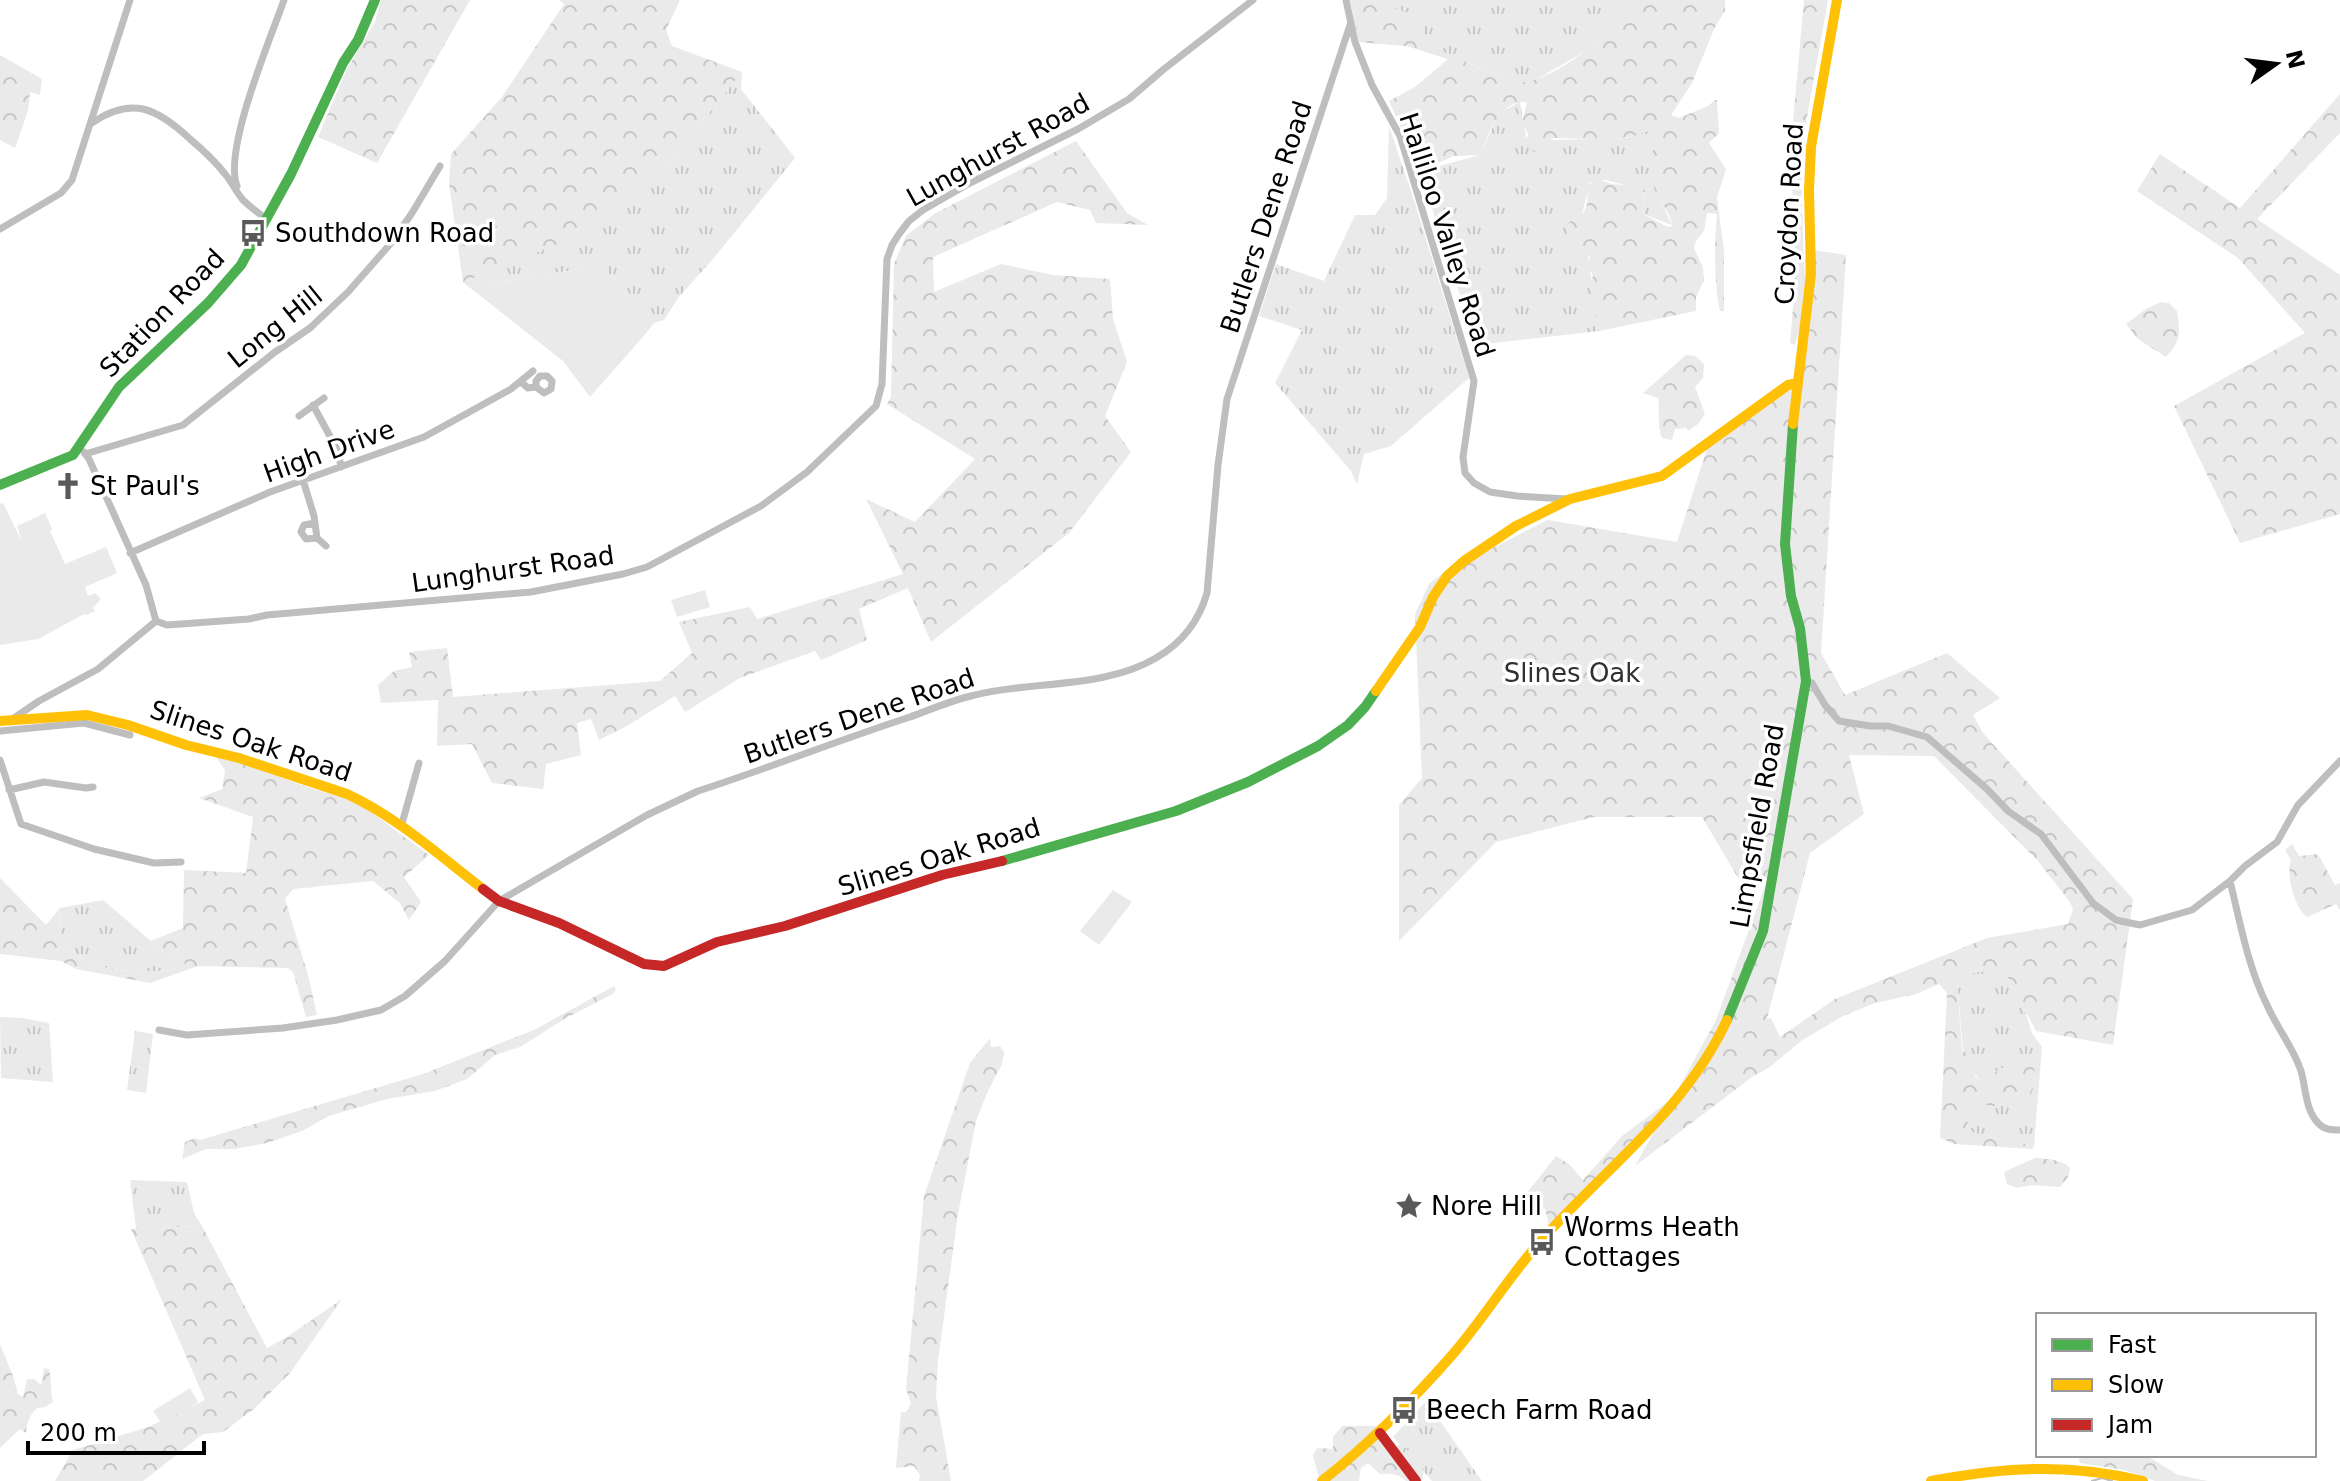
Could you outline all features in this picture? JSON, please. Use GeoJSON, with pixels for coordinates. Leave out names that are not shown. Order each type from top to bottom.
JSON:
{"type":"FeatureCollection","features":[{"type":"Feature","properties":{"kind":"street"},"geometry":{"type":"LineString","coordinates":[[0,229],[67,187],[76,173],[130,0]]}},
{"type":"Feature","properties":{"kind":"street"},"geometry":{"type":"LineString","coordinates":[[243,199],[233,171],[235,149],[284,0]]}},
{"type":"Feature","properties":{"kind":"street","name":"Station Road"},"geometry":{"type":"LineString","coordinates":[[0,485],[82,451],[119,387],[225,285],[241,265],[291,174],[375,0]]}},
{"type":"Feature","properties":{"kind":"street","name":"Lunghurst Road"},"geometry":{"type":"LineString","coordinates":[[156,621],[167,625],[249,619],[531,592],[572,585],[647,567],[761,506],[807,472],[876,406],[882,384],[887,259],[892,245],[909,221],[968,184],[1078,129],[1129,99],[1253,0]]}},
{"type":"Feature","properties":{"kind":"street","name":"Halliloo Valley Road"},"geometry":{"type":"LineString","coordinates":[[1346,0],[1355,42],[1372,85],[1400,136],[1474,381],[1463,457],[1465,473],[1474,483],[1490,492],[1554,503]]}},
{"type":"Feature","properties":{"kind":"street","name":"Croydon Road"},"geometry":{"type":"LineString","coordinates":[[1798,383],[1811,274],[1811,147],[1837,0]]}},
{"type":"Feature","properties":{"kind":"street","name":"Butlers Dene Road"},"geometry":{"type":"LineString","coordinates":[[159,1030],[187,1035],[275,1029],[381,1010],[405,996],[445,961],[499,901],[623,828],[698,791],[963,698],[1115,676],[1155,658],[1185,634],[1202,611],[1207,593],[1227,399],[1351,22]]}},
{"type":"Feature","properties":{"kind":"street"},"geometry":{"type":"LineString","coordinates":[[92,123],[106,113],[123,108],[147,110],[170,120],[204,151],[243,199],[267,220]]}},
{"type":"Feature","properties":{"kind":"street","name":"Long Hill"},"geometry":{"type":"LineString","coordinates":[[82,451],[183,425],[310,328],[348,292],[392,242],[440,166]]}},
{"type":"Feature","properties":{"kind":"street","name":"High Drive"},"geometry":{"type":"LineString","coordinates":[[130,553],[270,492],[424,437],[521,382],[533,371]]}},
{"type":"Feature","properties":{"kind":"street"},"geometry":{"type":"LineString","coordinates":[[521,382],[528,388],[536,387]]}},
{"type":"Feature","properties":{"kind":"street","name":"Slines Oak Road"},"geometry":{"type":"LineString","coordinates":[[5,721],[87,715],[276,769],[347,794],[401,827],[499,901],[559,923],[644,964],[664,966],[717,942],[785,926],[942,875],[1022,856],[1176,811],[1282,766],[1348,725],[1384,681],[1420,627],[1433,597],[1447,576],[1464,561],[1554,503],[1662,476],[1788,385],[1798,383]]}},
{"type":"Feature","properties":{"kind":"street","name":"Limpsfield Road"},"geometry":{"type":"LineString","coordinates":[[1380,1433],[1454,1353],[1539,1243],[1679,1098],[1704,1064],[1737,1000],[1763,931],[1806,681],[1785,544],[1798,383]]}},
{"type":"Feature","properties":{"kind":"street"},"geometry":{"type":"LineString","coordinates":[[299,416],[324,398]]}},
{"type":"Feature","properties":{"kind":"street"},"geometry":{"type":"LineString","coordinates":[[313,405],[338,451],[341,467]]}},
{"type":"Feature","properties":{"kind":"street"},"geometry":{"type":"LineString","coordinates":[[5,721],[98,669],[156,621],[146,585],[82,451]]}},
{"type":"Feature","properties":{"kind":"street"},"geometry":{"type":"LineString","coordinates":[[303,480],[317,538],[326,546]]}},
{"type":"Feature","properties":{"kind":"street"},"geometry":{"type":"LineString","coordinates":[[315,523],[304,525],[301,532],[306,539],[317,538]]}},
{"type":"Feature","properties":{"kind":"street"},"geometry":{"type":"LineString","coordinates":[[1806,681],[1812,683],[1839,721],[1888,726],[1927,737],[2008,811],[2041,834],[2093,903],[2116,920],[2140,925],[2192,910],[2230,881],[2277,842],[2298,805],[2340,761]]}},
{"type":"Feature","properties":{"kind":"street"},"geometry":{"type":"LineString","coordinates":[[0,731],[84,723],[130,735]]}},
{"type":"Feature","properties":{"kind":"street"},"geometry":{"type":"LineString","coordinates":[[0,760],[21,824],[26,827],[94,849],[154,863],[181,862]]}},
{"type":"Feature","properties":{"kind":"street"},"geometry":{"type":"LineString","coordinates":[[401,827],[419,763]]}},
{"type":"Feature","properties":{"kind":"street"},"geometry":{"type":"LineString","coordinates":[[9,790],[44,782],[93,787]]}},
{"type":"Feature","properties":{"kind":"street"},"geometry":{"type":"LineString","coordinates":[[2230,881],[2248,953],[2266,1005],[2288,1041],[2301,1071],[2311,1111],[2320,1126],[2340,1130]]}},
{"type":"Feature","properties":{"kind":"street"},"geometry":{"type":"LineString","coordinates":[[1322,1481],[1380,1433],[1416,1481]]}},
{"type":"Feature","properties":{"kind":"street"},"geometry":{"type":"LineString","coordinates":[[1931,1481],[1993,1470],[2045,1466],[2084,1468],[2143,1481]]}},
{"type":"Feature","properties":{"kind":"green space"},"geometry":{"type":"Polygon","coordinates":[[[381,0],[470,0],[377,163],[318,137],[347,69],[375,22],[381,0]]]}},
{"type":"Feature","properties":{"kind":"green space"},"geometry":{"type":"Polygon","coordinates":[[[559,0],[680,0],[666,30],[672,46],[742,72],[668,164],[583,234],[463,282],[449,183],[451,154],[502,97],[564,4],[559,0]]]}},
{"type":"Feature","properties":{"kind":"green space"},"geometry":{"type":"Polygon","coordinates":[[[1350,0],[1629,0],[1615,26],[1584,52],[1525,83],[1512,82],[1467,62],[1407,46],[1359,42],[1350,0]]]}},
{"type":"Feature","properties":{"kind":"green space"},"geometry":{"type":"Polygon","coordinates":[[[1350,0],[1371,0],[1418,16],[1428,45],[1512,82],[1521,82],[1553,72],[1586,51],[1613,25],[1629,0],[1725,0],[1725,11],[1715,27],[1692,83],[1671,115],[1679,118],[1717,100],[1719,133],[1709,143],[1726,169],[1717,197],[1724,252],[1724,311],[1720,311],[1716,275],[1717,214],[1707,213],[1704,231],[1694,248],[1703,268],[1704,280],[1696,297],[1696,311],[1599,331],[1590,283],[1593,276],[1588,265],[1590,257],[1570,246],[1566,225],[1583,213],[1588,185],[1599,180],[1645,190],[1643,214],[1668,227],[1672,226],[1654,187],[1653,129],[1629,137],[1553,138],[1541,156],[1526,141],[1528,134],[1522,123],[1527,102],[1517,103],[1502,112],[1496,120],[1480,155],[1454,156],[1420,171],[1389,101],[1415,87],[1448,59],[1407,46],[1359,42],[1350,0]]]}},
{"type":"Feature","properties":{"kind":"green space","name":"Slines Oak"},"geometry":{"type":"Polygon","coordinates":[[[1804,0],[1828,0],[1801,168],[1804,270],[1807,249],[1846,255],[1821,653],[1845,695],[1947,653],[2000,698],[1973,715],[1983,733],[2133,899],[2113,1045],[2036,1031],[2004,970],[1969,973],[1957,980],[1962,1051],[1982,1059],[1975,1076],[1980,1081],[2017,1059],[2033,1059],[2034,1070],[2027,1099],[1990,1107],[1979,1101],[1967,1125],[1970,1132],[2034,1146],[2032,1149],[1954,1144],[1940,1138],[1947,993],[1939,984],[1916,994],[1875,1003],[1843,1016],[1801,1041],[1635,1166],[1667,1109],[1550,1229],[1545,1209],[1523,1198],[1556,1156],[1569,1164],[1583,1180],[1622,1136],[1674,1097],[1716,1020],[1768,878],[1741,883],[1702,817],[1594,817],[1496,842],[1399,941],[1399,805],[1422,778],[1415,614],[1429,584],[1443,573],[1548,520],[1677,542],[1707,449],[1795,379],[1799,331],[1795,345],[1790,343],[1795,269],[1792,182],[1796,146],[1795,133],[1792,133],[1804,0]],[[1849,755],[1864,814],[1810,853],[1767,1019],[1771,1018],[1780,1037],[1835,999],[1987,938],[2068,924],[2073,909],[2070,902],[2037,860],[1934,756],[1849,755]]]}},
{"type":"Feature","properties":{"kind":"green space"},"geometry":{"type":"Polygon","coordinates":[[[0,55],[42,79],[40,95],[30,92],[28,111],[15,148],[0,140],[0,55]]]}},
{"type":"Feature","properties":{"kind":"green space"},"geometry":{"type":"Polygon","coordinates":[[[742,72],[741,89],[795,158],[678,298],[664,320],[654,323],[648,331],[643,326],[649,313],[605,270],[602,257],[593,257],[586,268],[469,287],[463,282],[583,233],[668,164],[742,72]]]}},
{"type":"Feature","properties":{"kind":"green space"},"geometry":{"type":"Polygon","coordinates":[[[2340,94],[2340,133],[2257,219],[2340,275],[2340,514],[2240,543],[2174,406],[2305,333],[2238,258],[2137,191],[2160,154],[2240,208],[2340,94]]]}},
{"type":"Feature","properties":{"kind":"green space"},"geometry":{"type":"Polygon","coordinates":[[[1520,102],[1526,137],[1541,155],[1551,140],[1627,138],[1653,129],[1654,186],[1672,225],[1643,214],[1645,190],[1605,180],[1590,183],[1582,215],[1599,331],[1476,345],[1420,171],[1480,155],[1499,113],[1520,102]]]}},
{"type":"Feature","properties":{"kind":"green space"},"geometry":{"type":"Polygon","coordinates":[[[1389,126],[1469,378],[1391,446],[1364,454],[1357,484],[1351,471],[1275,383],[1302,330],[1259,316],[1276,264],[1324,281],[1355,215],[1375,215],[1387,198],[1389,126]]]}},
{"type":"Feature","properties":{"kind":"green space"},"geometry":{"type":"Polygon","coordinates":[[[1076,141],[1127,213],[1148,225],[1096,223],[1090,210],[1057,202],[933,257],[934,292],[1001,264],[1053,275],[1110,279],[1113,319],[1127,362],[1105,416],[1131,452],[1069,533],[931,642],[908,588],[859,609],[867,640],[821,660],[815,651],[740,678],[685,712],[675,696],[599,740],[591,719],[577,723],[581,755],[546,764],[543,789],[492,783],[472,744],[437,746],[438,700],[381,703],[378,685],[394,671],[412,667],[409,652],[447,648],[453,697],[660,681],[692,653],[679,622],[750,607],[757,619],[903,574],[866,499],[915,522],[975,459],[887,404],[891,397],[894,264],[906,236],[934,214],[1076,141]]]}},
{"type":"Feature","properties":{"kind":"green space"},"geometry":{"type":"Polygon","coordinates":[[[593,257],[602,257],[605,270],[650,313],[643,326],[648,331],[590,397],[563,361],[469,287],[586,268],[593,257]]]}},
{"type":"Feature","properties":{"kind":"green space"},"geometry":{"type":"Polygon","coordinates":[[[2161,302],[2169,303],[2177,311],[2179,325],[2175,346],[2166,357],[2138,339],[2126,324],[2161,302]]]}},
{"type":"Feature","properties":{"kind":"green space"},"geometry":{"type":"Polygon","coordinates":[[[1686,355],[1695,356],[1704,364],[1703,378],[1695,387],[1705,414],[1688,431],[1686,428],[1675,429],[1672,440],[1662,438],[1658,398],[1643,393],[1686,355]]]}},
{"type":"Feature","properties":{"kind":"green space"},"geometry":{"type":"Polygon","coordinates":[[[3,503],[22,542],[17,526],[45,513],[65,564],[106,547],[117,573],[85,587],[88,596],[95,593],[101,599],[93,608],[95,611],[38,639],[0,645],[0,504],[3,503]]]}},
{"type":"Feature","properties":{"kind":"green space"},"geometry":{"type":"Polygon","coordinates":[[[705,590],[710,607],[677,617],[671,600],[705,590]]]}},
{"type":"Feature","properties":{"kind":"green space"},"geometry":{"type":"Polygon","coordinates":[[[213,753],[356,801],[429,855],[404,877],[421,902],[409,920],[400,903],[373,881],[293,889],[285,899],[317,1015],[306,1017],[293,972],[288,968],[198,966],[150,983],[76,969],[61,961],[0,954],[0,878],[46,925],[60,908],[61,933],[69,948],[82,958],[115,969],[186,969],[183,957],[166,954],[151,941],[183,928],[184,870],[246,873],[253,817],[199,798],[222,789],[225,770],[213,753]]]}},
{"type":"Feature","properties":{"kind":"green space"},"geometry":{"type":"Polygon","coordinates":[[[2292,844],[2299,856],[2318,854],[2335,885],[2340,883],[2340,910],[2336,904],[2307,917],[2302,912],[2292,890],[2291,860],[2285,850],[2292,844]]]}},
{"type":"Feature","properties":{"kind":"green space"},"geometry":{"type":"Polygon","coordinates":[[[1113,890],[1132,902],[1099,945],[1080,931],[1113,890]]]}},
{"type":"Feature","properties":{"kind":"green space"},"geometry":{"type":"Polygon","coordinates":[[[103,900],[166,954],[183,957],[187,969],[115,969],[82,958],[69,948],[61,933],[60,908],[103,900]]]}},
{"type":"Feature","properties":{"kind":"green space"},"geometry":{"type":"Polygon","coordinates":[[[2004,969],[2024,1007],[2032,1033],[2042,1047],[2034,1146],[1970,1132],[1967,1125],[1979,1100],[1990,1107],[2027,1099],[2017,1059],[1980,1082],[1963,1051],[1957,980],[1969,973],[2004,969]]]}},
{"type":"Feature","properties":{"kind":"green space"},"geometry":{"type":"Polygon","coordinates":[[[614,986],[616,990],[613,994],[566,1018],[520,1047],[495,1055],[467,1079],[435,1091],[387,1099],[329,1116],[302,1131],[267,1143],[234,1149],[206,1149],[182,1159],[185,1142],[423,1074],[536,1029],[614,986]]]}},
{"type":"Feature","properties":{"kind":"green space"},"geometry":{"type":"Polygon","coordinates":[[[0,1017],[49,1023],[53,1082],[1,1078],[0,1017]]]}},
{"type":"Feature","properties":{"kind":"green space"},"geometry":{"type":"Polygon","coordinates":[[[135,1031],[153,1034],[146,1093],[127,1090],[135,1031]]]}},
{"type":"Feature","properties":{"kind":"green space"},"geometry":{"type":"Polygon","coordinates":[[[990,1038],[991,1047],[1000,1046],[1004,1052],[1002,1064],[976,1121],[958,1214],[938,1360],[936,1396],[951,1481],[919,1481],[920,1475],[914,1466],[896,1468],[901,1412],[906,1412],[911,1404],[906,1389],[924,1196],[970,1063],[990,1038]]]}},
{"type":"Feature","properties":{"kind":"green space"},"geometry":{"type":"Polygon","coordinates":[[[2035,1158],[2058,1161],[2070,1168],[2068,1177],[2060,1187],[2032,1185],[2017,1188],[2007,1184],[2004,1172],[2035,1158]]]}},
{"type":"Feature","properties":{"kind":"green space"},"geometry":{"type":"Polygon","coordinates":[[[130,1180],[187,1182],[194,1213],[202,1226],[136,1229],[130,1180]]]}},
{"type":"Feature","properties":{"kind":"green space"},"geometry":{"type":"Polygon","coordinates":[[[202,1226],[267,1348],[342,1299],[290,1373],[254,1409],[223,1432],[203,1434],[143,1481],[55,1481],[73,1450],[148,1427],[205,1400],[131,1229],[202,1226]]]}},
{"type":"Feature","properties":{"kind":"green space"},"geometry":{"type":"Polygon","coordinates":[[[0,1344],[18,1394],[23,1397],[27,1379],[34,1379],[41,1385],[44,1368],[49,1369],[53,1402],[37,1408],[29,1419],[26,1433],[20,1429],[0,1448],[0,1344]]]}},
{"type":"Feature","properties":{"kind":"green space"},"geometry":{"type":"Polygon","coordinates":[[[190,1388],[198,1402],[162,1424],[153,1411],[190,1388]]]}},
{"type":"Feature","properties":{"kind":"green space"},"geometry":{"type":"Polygon","coordinates":[[[1426,1401],[1482,1481],[1432,1481],[1393,1437],[1426,1401]]]}},
{"type":"Feature","properties":{"kind":"green space"},"geometry":{"type":"Polygon","coordinates":[[[1342,1426],[1376,1426],[1382,1438],[1394,1447],[1402,1444],[1424,1469],[1422,1481],[1406,1481],[1394,1474],[1380,1474],[1368,1463],[1361,1468],[1359,1481],[1320,1481],[1313,1455],[1317,1448],[1333,1449],[1333,1437],[1342,1426]]]}},
{"type":"Feature","properties":{"kind":"green space"},"geometry":{"type":"Polygon","coordinates":[[[2078,1457],[2149,1457],[2178,1475],[2208,1481],[2155,1481],[2124,1470],[2080,1463],[2078,1457]]]}},
{"type":"Feature","properties":{"kind":"waterway"},"geometry":{"type":"LineString","coordinates":[[2092,1481],[2102,1478],[2112,1481]]}},
{"type":"Feature","properties":{"kind":"traffic: fast"},"geometry":{"type":"LineString","coordinates":[[0,485],[73,455],[119,387],[208,303],[241,265],[291,174],[375,0]]}},
{"type":"Feature","properties":{"kind":"traffic: fast"},"geometry":{"type":"LineString","coordinates":[[1727,1020],[1763,931],[1806,681],[1785,544],[1793,424]]}},
{"type":"Feature","properties":{"kind":"traffic: fast"},"geometry":{"type":"LineString","coordinates":[[1002,861],[1176,811],[1248,782],[1318,746],[1348,725],[1376,691]]}},
{"type":"Feature","properties":{"kind":"traffic: slow"},"geometry":{"type":"LineString","coordinates":[[1793,424],[1811,274],[1811,147],[1837,0]]}},
{"type":"Feature","properties":{"kind":"traffic: slow"},"geometry":{"type":"LineString","coordinates":[[1376,691],[1420,627],[1433,597],[1447,576],[1464,561],[1516,526],[1570,499],[1662,476],[1788,385],[1798,383]]}},
{"type":"Feature","properties":{"kind":"traffic: slow"},"geometry":{"type":"LineString","coordinates":[[0,721],[87,715],[239,758],[347,794],[401,825],[483,889]]}},
{"type":"Feature","properties":{"kind":"traffic: slow"},"geometry":{"type":"LineString","coordinates":[[1322,1481],[1357,1452],[1453,1354],[1539,1243],[1642,1138],[1689,1083],[1710,1053],[1727,1020]]}},
{"type":"Feature","properties":{"kind":"traffic: slow"},"geometry":{"type":"LineString","coordinates":[[1931,1481],[2037,1469],[2089,1471],[2143,1481]]}},
{"type":"Feature","properties":{"kind":"traffic: jam"},"geometry":{"type":"LineString","coordinates":[[483,889],[499,901],[559,923],[644,964],[664,966],[717,942],[785,926],[942,875],[1002,861]]}},
{"type":"Feature","properties":{"kind":"traffic: jam"},"geometry":{"type":"LineString","coordinates":[[1380,1433],[1416,1481]]}},
{"type":"Feature","properties":{"kind":"place","name":"Southdown Road"},"geometry":{"type":"Point","coordinates":[253,233]}},
{"type":"Feature","properties":{"kind":"place","name":"St Paul's"},"geometry":{"type":"Point","coordinates":[68,486]}},
{"type":"Feature","properties":{"kind":"place","name":"Nore Hill"},"geometry":{"type":"Point","coordinates":[1409,1206]}},
{"type":"Feature","properties":{"kind":"place","name":"Worms Heath Cottages"},"geometry":{"type":"Point","coordinates":[1542,1242]}},
{"type":"Feature","properties":{"kind":"place","name":"Beech Farm Road"},"geometry":{"type":"Point","coordinates":[1404,1410]}}]}
